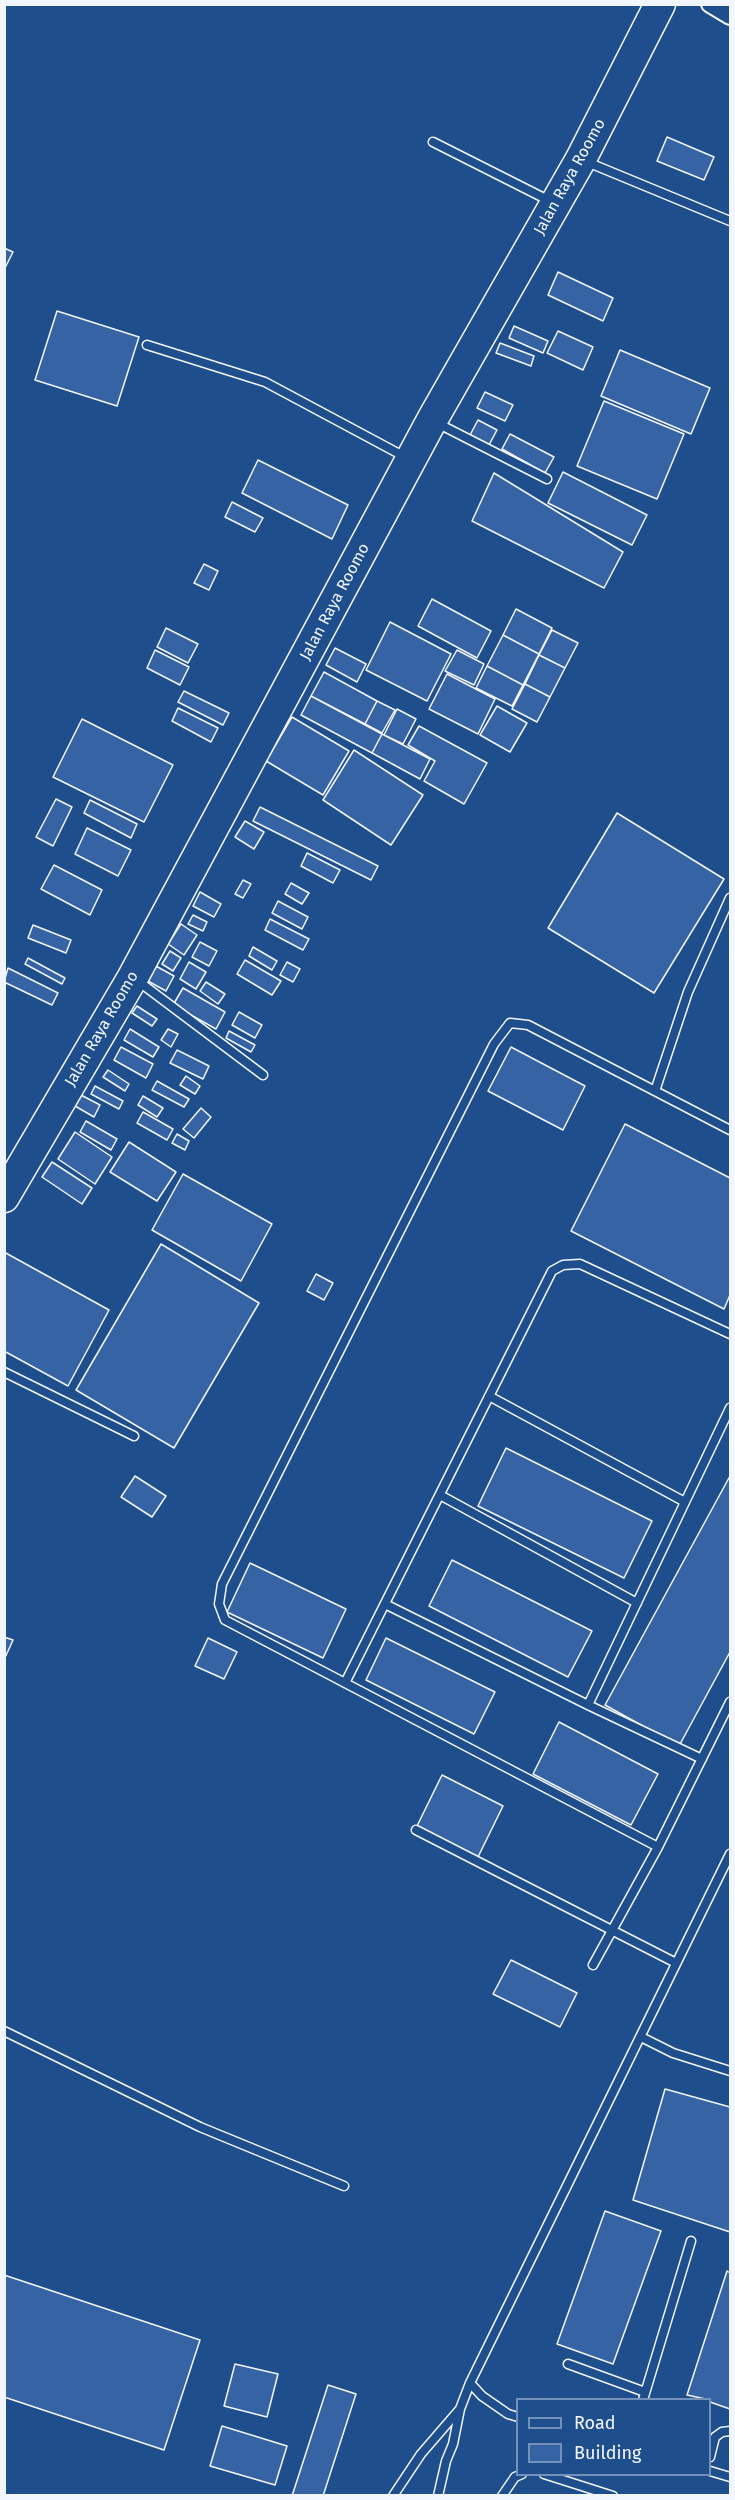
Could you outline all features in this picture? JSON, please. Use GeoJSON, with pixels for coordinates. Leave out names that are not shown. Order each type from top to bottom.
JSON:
{"type":"FeatureCollection","features":[{"type":"Feature","properties":{"kind":"highway","name":"Jalan Raya Roomo"},"geometry":{"type":"LineString","coordinates":[[4,1197],[133,977],[432,420],[581,159],[658,5]]}},
{"type":"Feature","properties":{"kind":"street"},"geometry":{"type":"LineString","coordinates":[[710,4],[730,15]]}},
{"type":"Feature","properties":{"kind":"lane"},"geometry":{"type":"LineString","coordinates":[[433,142],[556,204]]}},
{"type":"Feature","properties":{"kind":"lane"},"geometry":{"type":"LineString","coordinates":[[581,159],[730,221]]}},
{"type":"Feature","properties":{"kind":"lane"},"geometry":{"type":"LineString","coordinates":[[147,345],[265,382],[411,460]]}},
{"type":"Feature","properties":{"kind":"lane"},"geometry":{"type":"LineString","coordinates":[[432,420],[547,479]]}},
{"type":"Feature","properties":{"kind":"lane"},"geometry":{"type":"LineString","coordinates":[[655,1091],[688,992],[730,898]]}},
{"type":"Feature","properties":{"kind":"lane"},"geometry":{"type":"LineString","coordinates":[[133,977],[262,1075]]}},
{"type":"Feature","properties":{"kind":"lane"},"geometry":{"type":"LineString","coordinates":[[658,1847],[225,1620],[219,1604],[222,1584],[494,1044],[510,1023],[528,1025],[730,1130]]}},
{"type":"Feature","properties":{"kind":"lane"},"geometry":{"type":"LineString","coordinates":[[345,1683],[552,1271],[564,1265],[579,1264],[730,1334]]}},
{"type":"Feature","properties":{"kind":"lane"},"geometry":{"type":"LineString","coordinates":[[4,1372],[134,1436]]}},
{"type":"Feature","properties":{"kind":"lane"},"geometry":{"type":"LineString","coordinates":[[489,1396],[685,1502]]}},
{"type":"Feature","properties":{"kind":"lane"},"geometry":{"type":"LineString","coordinates":[[588,1705],[730,1408]]}},
{"type":"Feature","properties":{"kind":"lane"},"geometry":{"type":"LineString","coordinates":[[440,1495],[637,1603]]}},
{"type":"Feature","properties":{"kind":"lane"},"geometry":{"type":"LineString","coordinates":[[385,1604],[702,1759]]}},
{"type":"Feature","properties":{"kind":"lane"},"geometry":{"type":"LineString","coordinates":[[593,1965],[658,1847],[730,1702]]}},
{"type":"Feature","properties":{"kind":"lane"},"geometry":{"type":"LineString","coordinates":[[416,1830],[676,1963]]}},
{"type":"Feature","properties":{"kind":"lane"},"geometry":{"type":"LineString","coordinates":[[438,2496],[460,2409],[470,2384],[730,1854]]}},
{"type":"Feature","properties":{"kind":"lane"},"geometry":{"type":"LineString","coordinates":[[4,2031],[200,2127],[344,2186]]}},
{"type":"Feature","properties":{"kind":"lane"},"geometry":{"type":"LineString","coordinates":[[641,2037],[673,2053],[730,2071]]}},
{"type":"Feature","properties":{"kind":"lane"},"geometry":{"type":"LineString","coordinates":[[568,2364],[644,2396],[691,2241]]}},
{"type":"Feature","properties":{"kind":"lane"},"geometry":{"type":"LineString","coordinates":[[470,2384],[482,2396],[508,2414],[516,2416]]}},
{"type":"Feature","properties":{"kind":"lane"},"geometry":{"type":"LineString","coordinates":[[393,2496],[421,2454],[460,2409]]}},
{"type":"Feature","properties":{"kind":"lane"},"geometry":{"type":"LineString","coordinates":[[711,2453],[715,2437],[722,2432],[730,2431]]}},
{"type":"Feature","properties":{"kind":"lane"},"geometry":{"type":"LineString","coordinates":[[711,2471],[730,2477]]}},
{"type":"Feature","properties":{"kind":"lane"},"geometry":{"type":"LineString","coordinates":[[502,2496],[515,2477],[518,2476]]}},
{"type":"Feature","properties":{"kind":"lane"},"geometry":{"type":"LineString","coordinates":[[547,2476],[613,2496]]}},
{"type":"Feature","properties":{"kind":"building"},"geometry":{"type":"Polygon","coordinates":[[[667,137],[714,157],[704,180],[657,161],[667,137]]]}},
{"type":"Feature","properties":{"kind":"building"},"geometry":{"type":"Polygon","coordinates":[[[4,248],[13,252],[4,270],[4,248]]]}},
{"type":"Feature","properties":{"kind":"building"},"geometry":{"type":"Polygon","coordinates":[[[558,272],[613,298],[603,321],[548,295],[558,272]]]}},
{"type":"Feature","properties":{"kind":"building"},"geometry":{"type":"Polygon","coordinates":[[[57,311],[139,337],[117,406],[35,380],[57,311]]]}},
{"type":"Feature","properties":{"kind":"building"},"geometry":{"type":"Polygon","coordinates":[[[514,326],[548,341],[543,353],[509,338],[514,326]]]}},
{"type":"Feature","properties":{"kind":"building"},"geometry":{"type":"Polygon","coordinates":[[[558,331],[593,347],[583,370],[547,353],[558,331]]]}},
{"type":"Feature","properties":{"kind":"building"},"geometry":{"type":"Polygon","coordinates":[[[500,343],[534,356],[531,366],[496,353],[500,343]]]}},
{"type":"Feature","properties":{"kind":"building"},"geometry":{"type":"Polygon","coordinates":[[[620,350],[710,388],[691,434],[601,396],[620,350]]]}},
{"type":"Feature","properties":{"kind":"building"},"geometry":{"type":"Polygon","coordinates":[[[485,392],[513,405],[505,421],[477,408],[485,392]]]}},
{"type":"Feature","properties":{"kind":"building"},"geometry":{"type":"Polygon","coordinates":[[[604,401],[684,434],[657,499],[577,466],[604,401]]]}},
{"type":"Feature","properties":{"kind":"building"},"geometry":{"type":"Polygon","coordinates":[[[478,420],[497,430],[489,445],[470,435],[478,420]]]}},
{"type":"Feature","properties":{"kind":"building"},"geometry":{"type":"Polygon","coordinates":[[[510,434],[554,457],[545,473],[502,449],[510,434]]]}},
{"type":"Feature","properties":{"kind":"building"},"geometry":{"type":"Polygon","coordinates":[[[258,460],[348,505],[332,539],[242,493],[258,460]]]}},
{"type":"Feature","properties":{"kind":"building"},"geometry":{"type":"Polygon","coordinates":[[[563,472],[647,515],[632,545],[548,503],[563,472]]]}},
{"type":"Feature","properties":{"kind":"building"},"geometry":{"type":"Polygon","coordinates":[[[494,473],[623,552],[604,588],[472,521],[494,473]]]}},
{"type":"Feature","properties":{"kind":"building"},"geometry":{"type":"Polygon","coordinates":[[[232,502],[263,518],[255,532],[225,517],[232,502]]]}},
{"type":"Feature","properties":{"kind":"building"},"geometry":{"type":"Polygon","coordinates":[[[204,564],[218,571],[209,590],[194,583],[204,564]]]}},
{"type":"Feature","properties":{"kind":"building"},"geometry":{"type":"Polygon","coordinates":[[[432,599],[491,631],[477,658],[418,626],[432,599]]]}},
{"type":"Feature","properties":{"kind":"building"},"geometry":{"type":"Polygon","coordinates":[[[516,609],[552,628],[539,654],[503,635],[516,609]]]}},
{"type":"Feature","properties":{"kind":"building"},"geometry":{"type":"Polygon","coordinates":[[[390,622],[451,654],[427,701],[366,670],[390,622]]]}},
{"type":"Feature","properties":{"kind":"building"},"geometry":{"type":"Polygon","coordinates":[[[166,628],[198,644],[188,663],[157,647],[166,628]]]}},
{"type":"Feature","properties":{"kind":"building"},"geometry":{"type":"Polygon","coordinates":[[[552,630],[578,643],[565,668],[539,655],[552,630]]]}},
{"type":"Feature","properties":{"kind":"building"},"geometry":{"type":"Polygon","coordinates":[[[503,635],[539,654],[523,685],[487,666],[503,635]]]}},
{"type":"Feature","properties":{"kind":"building"},"geometry":{"type":"Polygon","coordinates":[[[335,648],[366,664],[357,682],[326,665],[335,648]]]}},
{"type":"Feature","properties":{"kind":"building"},"geometry":{"type":"Polygon","coordinates":[[[155,650],[189,667],[180,685],[147,668],[155,650]]]}},
{"type":"Feature","properties":{"kind":"building"},"geometry":{"type":"Polygon","coordinates":[[[457,650],[484,664],[474,685],[445,671],[457,650]]]}},
{"type":"Feature","properties":{"kind":"building"},"geometry":{"type":"Polygon","coordinates":[[[539,655],[565,668],[550,697],[525,684],[539,655]]]}},
{"type":"Feature","properties":{"kind":"building"},"geometry":{"type":"Polygon","coordinates":[[[487,666],[523,685],[512,706],[476,688],[487,666]]]}},
{"type":"Feature","properties":{"kind":"building"},"geometry":{"type":"Polygon","coordinates":[[[324,672],[377,701],[365,724],[311,696],[324,672]]]}},
{"type":"Feature","properties":{"kind":"building"},"geometry":{"type":"Polygon","coordinates":[[[447,674],[495,699],[478,734],[429,709],[447,674]]]}},
{"type":"Feature","properties":{"kind":"building"},"geometry":{"type":"Polygon","coordinates":[[[525,684],[550,697],[537,722],[512,709],[525,684]]]}},
{"type":"Feature","properties":{"kind":"building"},"geometry":{"type":"Polygon","coordinates":[[[184,691],[229,713],[223,725],[178,702],[184,691]]]}},
{"type":"Feature","properties":{"kind":"building"},"geometry":{"type":"Polygon","coordinates":[[[311,696],[382,734],[372,753],[301,715],[311,696]]]}},
{"type":"Feature","properties":{"kind":"building"},"geometry":{"type":"Polygon","coordinates":[[[377,701],[395,710],[382,733],[365,724],[377,701]]]}},
{"type":"Feature","properties":{"kind":"building"},"geometry":{"type":"Polygon","coordinates":[[[497,706],[527,723],[510,752],[480,735],[497,706]]]}},
{"type":"Feature","properties":{"kind":"building"},"geometry":{"type":"Polygon","coordinates":[[[178,708],[218,728],[211,742],[172,721],[178,708]]]}},
{"type":"Feature","properties":{"kind":"building"},"geometry":{"type":"Polygon","coordinates":[[[397,709],[416,719],[403,744],[384,735],[397,709]]]}},
{"type":"Feature","properties":{"kind":"building"},"geometry":{"type":"Polygon","coordinates":[[[292,717],[349,751],[323,795],[266,761],[292,717]]]}},
{"type":"Feature","properties":{"kind":"building"},"geometry":{"type":"Polygon","coordinates":[[[82,719],[173,765],[144,822],[53,777],[82,719]]]}},
{"type":"Feature","properties":{"kind":"building"},"geometry":{"type":"Polygon","coordinates":[[[419,726],[487,763],[464,804],[424,781],[435,761],[408,745],[419,726]]]}},
{"type":"Feature","properties":{"kind":"building"},"geometry":{"type":"Polygon","coordinates":[[[382,734],[430,759],[420,779],[372,753],[382,734]]]}},
{"type":"Feature","properties":{"kind":"building"},"geometry":{"type":"Polygon","coordinates":[[[354,750],[423,795],[391,845],[323,800],[354,750]]]}},
{"type":"Feature","properties":{"kind":"building"},"geometry":{"type":"Polygon","coordinates":[[[56,799],[72,807],[53,846],[36,837],[56,799]]]}},
{"type":"Feature","properties":{"kind":"building"},"geometry":{"type":"Polygon","coordinates":[[[90,800],[137,824],[131,838],[84,813],[90,800]]]}},
{"type":"Feature","properties":{"kind":"building"},"geometry":{"type":"Polygon","coordinates":[[[260,807],[378,866],[371,880],[253,821],[260,807]]]}},
{"type":"Feature","properties":{"kind":"building"},"geometry":{"type":"Polygon","coordinates":[[[617,813],[724,879],[654,993],[548,928],[617,813]]]}},
{"type":"Feature","properties":{"kind":"building"},"geometry":{"type":"Polygon","coordinates":[[[245,821],[264,832],[254,849],[235,837],[245,821]]]}},
{"type":"Feature","properties":{"kind":"building"},"geometry":{"type":"Polygon","coordinates":[[[87,828],[131,850],[118,876],[75,854],[87,828]]]}},
{"type":"Feature","properties":{"kind":"building"},"geometry":{"type":"Polygon","coordinates":[[[307,853],[340,870],[333,883],[301,866],[307,853]]]}},
{"type":"Feature","properties":{"kind":"building"},"geometry":{"type":"Polygon","coordinates":[[[54,865],[102,890],[90,915],[41,889],[54,865]]]}},
{"type":"Feature","properties":{"kind":"building"},"geometry":{"type":"Polygon","coordinates":[[[243,880],[251,884],[243,898],[235,894],[243,880]]]}},
{"type":"Feature","properties":{"kind":"building"},"geometry":{"type":"Polygon","coordinates":[[[291,883],[309,893],[302,904],[285,894],[291,883]]]}},
{"type":"Feature","properties":{"kind":"building"},"geometry":{"type":"Polygon","coordinates":[[[200,892],[221,904],[214,917],[193,906],[200,892]]]}},
{"type":"Feature","properties":{"kind":"building"},"geometry":{"type":"Polygon","coordinates":[[[278,901],[308,917],[302,929],[272,913],[278,901]]]}},
{"type":"Feature","properties":{"kind":"building"},"geometry":{"type":"Polygon","coordinates":[[[193,915],[207,922],[203,931],[188,924],[193,915]]]}},
{"type":"Feature","properties":{"kind":"building"},"geometry":{"type":"Polygon","coordinates":[[[270,919],[309,939],[303,950],[265,930],[270,919]]]}},
{"type":"Feature","properties":{"kind":"building"},"geometry":{"type":"Polygon","coordinates":[[[181,924],[197,935],[184,955],[168,944],[181,924]]]}},
{"type":"Feature","properties":{"kind":"building"},"geometry":{"type":"Polygon","coordinates":[[[33,925],[71,940],[66,953],[28,938],[33,925]]]}},
{"type":"Feature","properties":{"kind":"building"},"geometry":{"type":"Polygon","coordinates":[[[200,942],[217,951],[209,966],[192,957],[200,942]]]}},
{"type":"Feature","properties":{"kind":"building"},"geometry":{"type":"Polygon","coordinates":[[[253,947],[277,961],[272,970],[249,956],[253,947]]]}},
{"type":"Feature","properties":{"kind":"building"},"geometry":{"type":"Polygon","coordinates":[[[170,951],[181,958],[173,971],[162,964],[170,951]]]}},
{"type":"Feature","properties":{"kind":"building"},"geometry":{"type":"Polygon","coordinates":[[[28,958],[65,978],[62,984],[25,964],[28,958]]]}},
{"type":"Feature","properties":{"kind":"building"},"geometry":{"type":"Polygon","coordinates":[[[245,960],[281,981],[272,995],[237,974],[245,960]]]}},
{"type":"Feature","properties":{"kind":"building"},"geometry":{"type":"Polygon","coordinates":[[[189,962],[206,972],[196,989],[180,979],[189,962]]]}},
{"type":"Feature","properties":{"kind":"building"},"geometry":{"type":"Polygon","coordinates":[[[287,962],[300,969],[293,982],[280,975],[287,962]]]}},
{"type":"Feature","properties":{"kind":"building"},"geometry":{"type":"Polygon","coordinates":[[[154,965],[174,976],[166,991],[146,980],[154,965]]]}},
{"type":"Feature","properties":{"kind":"building"},"geometry":{"type":"Polygon","coordinates":[[[8,968],[58,993],[52,1005],[4,982],[8,968]]]}},
{"type":"Feature","properties":{"kind":"building"},"geometry":{"type":"Polygon","coordinates":[[[206,982],[225,994],[218,1004],[200,991],[206,982]]]}},
{"type":"Feature","properties":{"kind":"building"},"geometry":{"type":"Polygon","coordinates":[[[183,988],[225,1012],[216,1029],[173,1005],[183,988]]]}},
{"type":"Feature","properties":{"kind":"building"},"geometry":{"type":"Polygon","coordinates":[[[137,1006],[157,1019],[152,1026],[132,1013],[137,1006]]]}},
{"type":"Feature","properties":{"kind":"building"},"geometry":{"type":"Polygon","coordinates":[[[239,1012],[262,1025],[255,1038],[232,1025],[239,1012]]]}},
{"type":"Feature","properties":{"kind":"building"},"geometry":{"type":"Polygon","coordinates":[[[130,1029],[159,1047],[153,1057],[124,1040],[130,1029]]]}},
{"type":"Feature","properties":{"kind":"building"},"geometry":{"type":"Polygon","coordinates":[[[168,1029],[178,1034],[171,1047],[161,1040],[168,1029]]]}},
{"type":"Feature","properties":{"kind":"building"},"geometry":{"type":"Polygon","coordinates":[[[229,1031],[255,1045],[251,1052],[226,1038],[229,1031]]]}},
{"type":"Feature","properties":{"kind":"building"},"geometry":{"type":"Polygon","coordinates":[[[121,1047],[153,1064],[146,1078],[114,1060],[121,1047]]]}},
{"type":"Feature","properties":{"kind":"building"},"geometry":{"type":"Polygon","coordinates":[[[511,1047],[585,1086],[563,1130],[488,1091],[511,1047]]]}},
{"type":"Feature","properties":{"kind":"building"},"geometry":{"type":"Polygon","coordinates":[[[177,1050],[209,1066],[203,1079],[170,1063],[177,1050]]]}},
{"type":"Feature","properties":{"kind":"building"},"geometry":{"type":"Polygon","coordinates":[[[108,1070],[129,1084],[125,1091],[103,1077],[108,1070]]]}},
{"type":"Feature","properties":{"kind":"building"},"geometry":{"type":"Polygon","coordinates":[[[186,1076],[200,1086],[195,1094],[180,1085],[186,1076]]]}},
{"type":"Feature","properties":{"kind":"building"},"geometry":{"type":"Polygon","coordinates":[[[157,1081],[189,1099],[184,1107],[152,1090],[157,1081]]]}},
{"type":"Feature","properties":{"kind":"building"},"geometry":{"type":"Polygon","coordinates":[[[95,1086],[123,1101],[119,1109],[91,1094],[95,1086]]]}},
{"type":"Feature","properties":{"kind":"building"},"geometry":{"type":"Polygon","coordinates":[[[81,1095],[100,1105],[94,1117],[75,1106],[81,1095]]]}},
{"type":"Feature","properties":{"kind":"building"},"geometry":{"type":"Polygon","coordinates":[[[143,1096],[163,1108],[157,1117],[138,1105],[143,1096]]]}},
{"type":"Feature","properties":{"kind":"building"},"geometry":{"type":"Polygon","coordinates":[[[201,1108],[211,1117],[194,1138],[183,1129],[201,1108]]]}},
{"type":"Feature","properties":{"kind":"building"},"geometry":{"type":"Polygon","coordinates":[[[143,1112],[173,1129],[167,1140],[137,1123],[143,1112]]]}},
{"type":"Feature","properties":{"kind":"building"},"geometry":{"type":"Polygon","coordinates":[[[86,1121],[117,1139],[111,1150],[80,1132],[86,1121]]]}},
{"type":"Feature","properties":{"kind":"building"},"geometry":{"type":"Polygon","coordinates":[[[625,1124],[730,1178],[730,1295],[724,1309],[571,1231],[625,1124]]]}},
{"type":"Feature","properties":{"kind":"building"},"geometry":{"type":"Polygon","coordinates":[[[75,1132],[112,1157],[95,1184],[58,1159],[75,1132]]]}},
{"type":"Feature","properties":{"kind":"building"},"geometry":{"type":"Polygon","coordinates":[[[177,1134],[189,1141],[185,1150],[172,1143],[177,1134]]]}},
{"type":"Feature","properties":{"kind":"building"},"geometry":{"type":"Polygon","coordinates":[[[129,1142],[176,1172],[157,1201],[110,1172],[129,1142]]]}},
{"type":"Feature","properties":{"kind":"building"},"geometry":{"type":"Polygon","coordinates":[[[52,1162],[92,1188],[82,1204],[42,1177],[52,1162]]]}},
{"type":"Feature","properties":{"kind":"building"},"geometry":{"type":"Polygon","coordinates":[[[183,1174],[272,1224],[241,1281],[152,1230],[183,1174]]]}},
{"type":"Feature","properties":{"kind":"building"},"geometry":{"type":"Polygon","coordinates":[[[161,1244],[259,1303],[174,1448],[76,1390],[161,1244]]]}},
{"type":"Feature","properties":{"kind":"building"},"geometry":{"type":"Polygon","coordinates":[[[4,1252],[109,1310],[68,1386],[4,1351],[4,1252]]]}},
{"type":"Feature","properties":{"kind":"building"},"geometry":{"type":"Polygon","coordinates":[[[316,1274],[333,1283],[324,1300],[307,1291],[316,1274]]]}},
{"type":"Feature","properties":{"kind":"building"},"geometry":{"type":"Polygon","coordinates":[[[506,1448],[652,1521],[624,1578],[478,1506],[506,1448]]]}},
{"type":"Feature","properties":{"kind":"building"},"geometry":{"type":"Polygon","coordinates":[[[135,1476],[166,1496],[152,1517],[121,1497],[135,1476]]]}},
{"type":"Feature","properties":{"kind":"building"},"geometry":{"type":"Polygon","coordinates":[[[730,1476],[730,1652],[679,1746],[605,1705],[730,1476]]]}},
{"type":"Feature","properties":{"kind":"building"},"geometry":{"type":"Polygon","coordinates":[[[452,1560],[592,1631],[568,1677],[429,1606],[452,1560]]]}},
{"type":"Feature","properties":{"kind":"building"},"geometry":{"type":"Polygon","coordinates":[[[250,1563],[346,1609],[323,1658],[227,1612],[250,1563]]]}},
{"type":"Feature","properties":{"kind":"building"},"geometry":{"type":"Polygon","coordinates":[[[4,1637],[13,1640],[4,1660],[4,1637]]]}},
{"type":"Feature","properties":{"kind":"building"},"geometry":{"type":"Polygon","coordinates":[[[208,1638],[237,1652],[224,1679],[195,1666],[208,1638]]]}},
{"type":"Feature","properties":{"kind":"building"},"geometry":{"type":"Polygon","coordinates":[[[386,1638],[495,1692],[474,1734],[366,1680],[386,1638]]]}},
{"type":"Feature","properties":{"kind":"building"},"geometry":{"type":"Polygon","coordinates":[[[559,1722],[658,1774],[631,1825],[533,1774],[559,1722]]]}},
{"type":"Feature","properties":{"kind":"building"},"geometry":{"type":"Polygon","coordinates":[[[442,1775],[503,1806],[477,1859],[416,1828],[442,1775]]]}},
{"type":"Feature","properties":{"kind":"building"},"geometry":{"type":"Polygon","coordinates":[[[511,1960],[577,1993],[560,2027],[493,1994],[511,1960]]]}},
{"type":"Feature","properties":{"kind":"building"},"geometry":{"type":"Polygon","coordinates":[[[665,2089],[730,2107],[730,2232],[633,2200],[665,2089]]]}},
{"type":"Feature","properties":{"kind":"building"},"geometry":{"type":"Polygon","coordinates":[[[605,2211],[661,2231],[613,2364],[557,2344],[605,2211]]]}},
{"type":"Feature","properties":{"kind":"building"},"geometry":{"type":"Polygon","coordinates":[[[727,2271],[730,2273],[730,2409],[711,2402],[711,2398],[687,2395],[727,2271]]]}},
{"type":"Feature","properties":{"kind":"building"},"geometry":{"type":"Polygon","coordinates":[[[4,2275],[200,2340],[164,2450],[4,2397],[4,2275]]]}},
{"type":"Feature","properties":{"kind":"building"},"geometry":{"type":"Polygon","coordinates":[[[235,2364],[278,2374],[267,2417],[224,2406],[235,2364]]]}},
{"type":"Feature","properties":{"kind":"building"},"geometry":{"type":"Polygon","coordinates":[[[328,2385],[356,2394],[323,2496],[292,2496],[328,2385]]]}},
{"type":"Feature","properties":{"kind":"building"},"geometry":{"type":"Polygon","coordinates":[[[222,2426],[287,2446],[275,2485],[210,2466],[222,2426]]]}}]}
